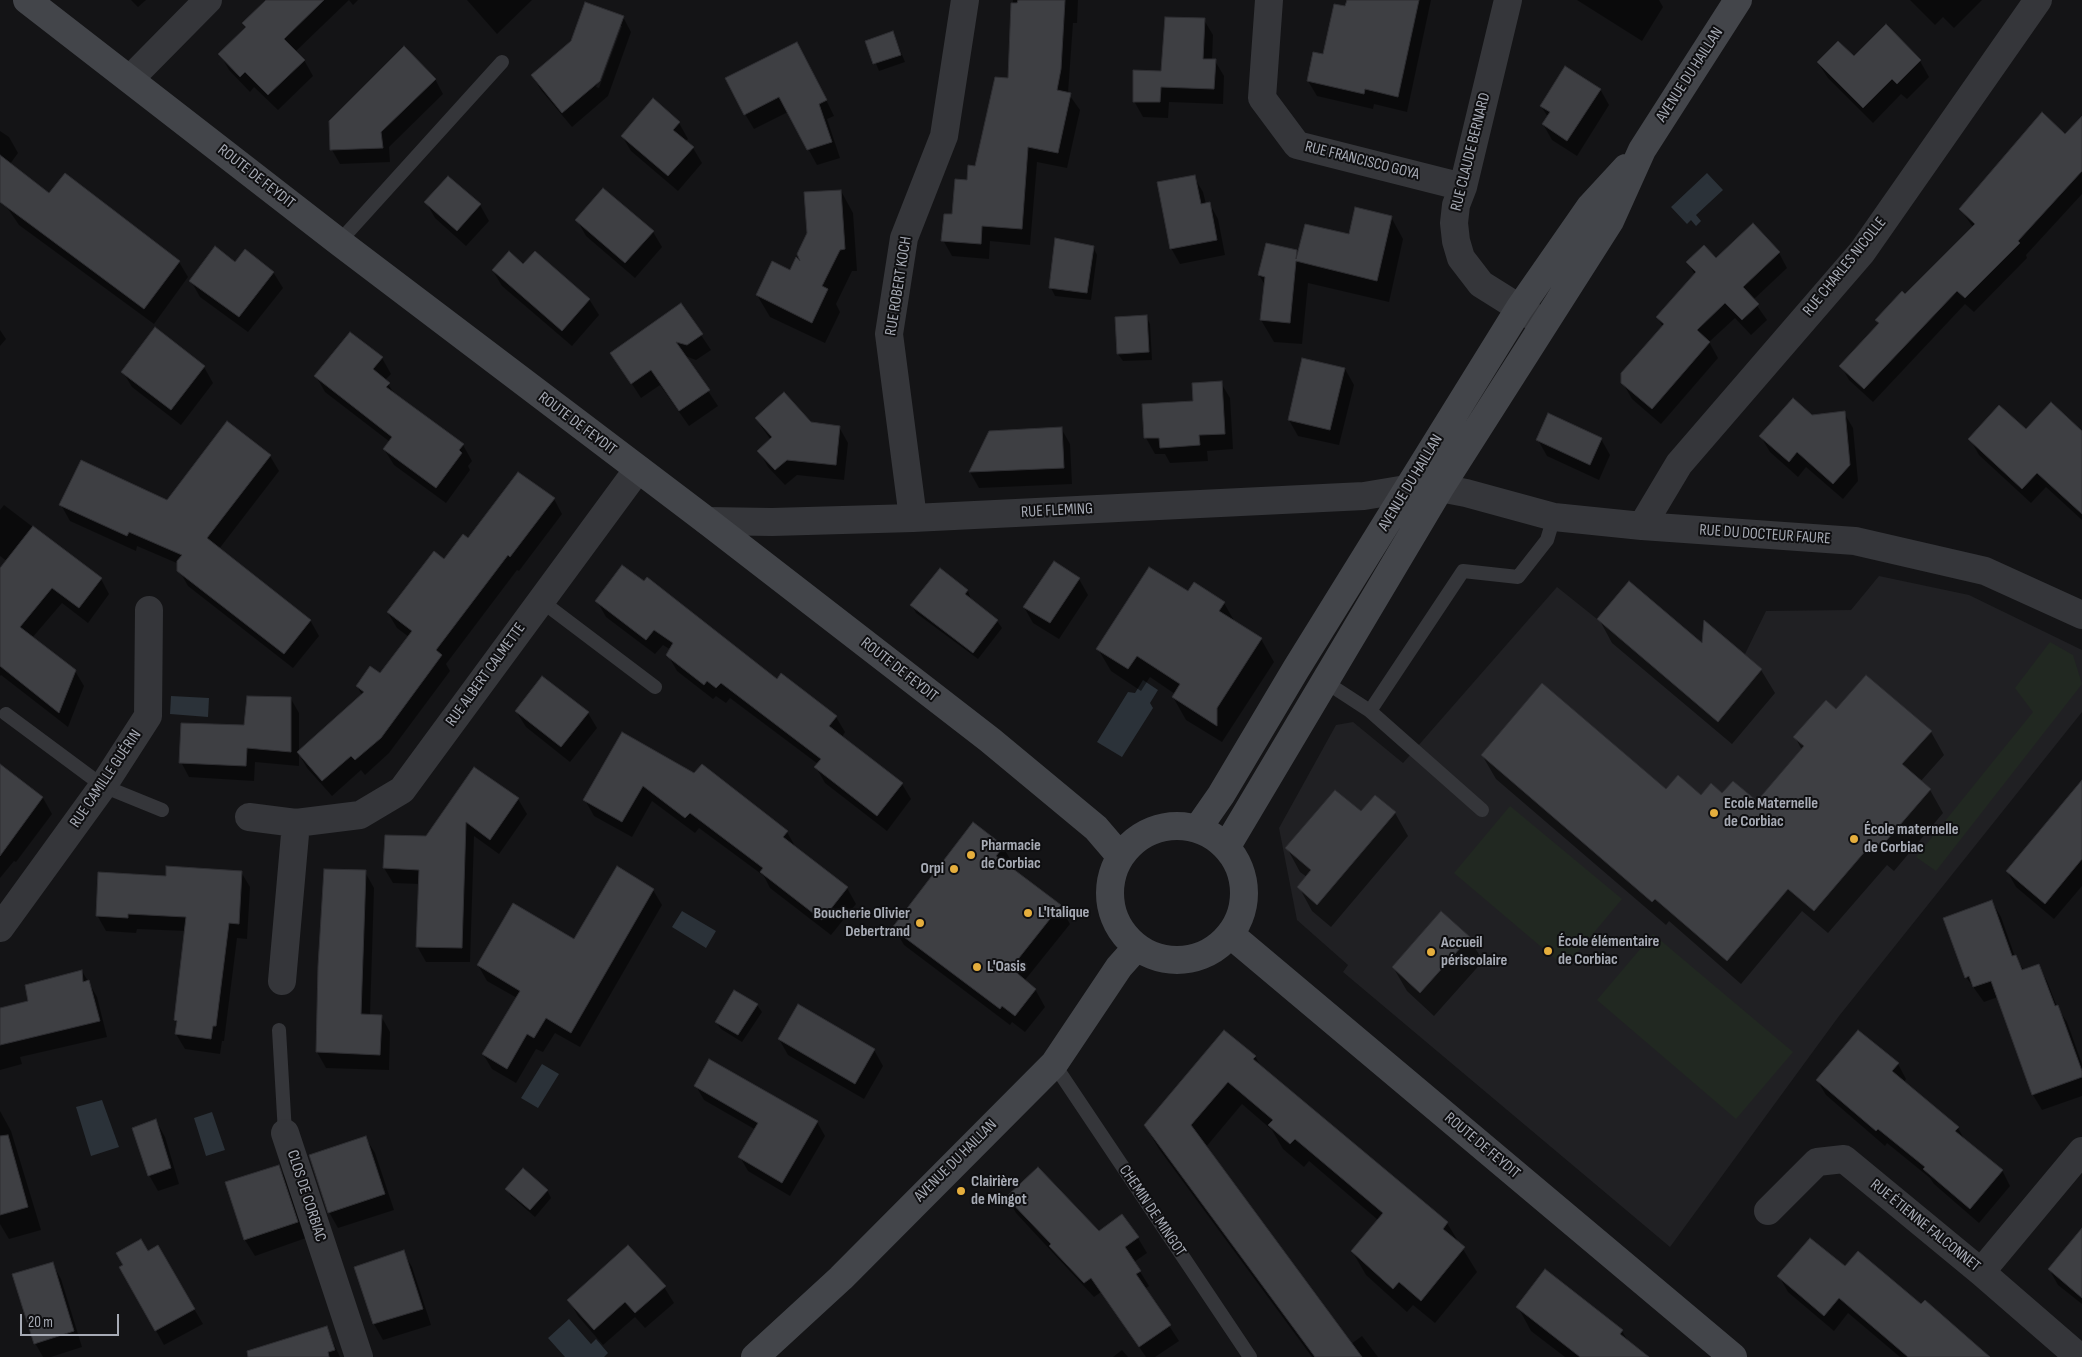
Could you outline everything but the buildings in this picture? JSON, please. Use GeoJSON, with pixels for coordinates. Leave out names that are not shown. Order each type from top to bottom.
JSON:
{"type":"FeatureCollection","features":[{"type":"Feature","properties":{"kind":"street","name":"ROUTE DE FEYDIT"},"geometry":{"type":"LineString","coordinates":[[27,0],[131,78],[339,242],[707,521],[990,740],[1096,828],[1120,856]]}},
{"type":"Feature","properties":{"kind":"street"},"geometry":{"type":"LineString","coordinates":[[131,78],[208,0]]}},
{"type":"Feature","properties":{"kind":"street","name":"RUE ROBERT KOCH"},"geometry":{"type":"LineString","coordinates":[[913,518],[889,334],[904,238],[944,136],[965,0]]}},
{"type":"Feature","properties":{"kind":"street","name":"RUE FRANCISCO GOYA"},"geometry":{"type":"LineString","coordinates":[[1269,0],[1262,98],[1297,145],[1463,187]]}},
{"type":"Feature","properties":{"kind":"street","name":"RUE CLAUDE BERNARD"},"geometry":{"type":"LineString","coordinates":[[1508,0],[1463,187],[1456,205],[1454,223],[1456,241],[1461,258],[1481,284],[1544,324]]}},
{"type":"Feature","properties":{"kind":"street","name":"AVENUE DU HAILLAN"},"geometry":{"type":"LineString","coordinates":[[1227,846],[1440,488],[1610,221],[1642,150],[1738,0]]}},
{"type":"Feature","properties":{"kind":"street","name":"RUE CHARLES NICOLLE"},"geometry":{"type":"LineString","coordinates":[[1642,526],[1679,464],[1862,252],[2038,0]]}},
{"type":"Feature","properties":{"kind":"street","name":"AVENUE DU HAILLAN"},"geometry":{"type":"LineString","coordinates":[[1198,828],[1221,795],[1406,489],[1519,309],[1590,207],[1642,150]]}},
{"type":"Feature","properties":{"kind":"street","name":"RUE ALBERT CALMETTE"},"geometry":{"type":"LineString","coordinates":[[249,817],[296,823],[360,815],[402,790],[638,469]]}},
{"type":"Feature","properties":{"kind":"street","name":"RUE FLEMING"},"geometry":{"type":"LineString","coordinates":[[707,521],[772,522],[913,518],[1364,496],[1406,489],[1440,488]]}},
{"type":"Feature","properties":{"kind":"street","name":"RUE DU DOCTEUR FAURE"},"geometry":{"type":"LineString","coordinates":[[1440,488],[1554,516],[1642,526],[1855,541],[1985,572],[2082,616]]}},
{"type":"Feature","properties":{"kind":"street","name":"RUE CAMILLE GUÉRIN"},"geometry":{"type":"LineString","coordinates":[[0,928],[103,786],[148,716],[149,610]]}},
{"type":"Feature","properties":{"kind":"street"},"geometry":{"type":"LineString","coordinates":[[282,982],[296,823]]}},
{"type":"Feature","properties":{"kind":"street"},"geometry":{"type":"LineString","coordinates":[[1169,826],[1198,828],[1227,846],[1240,866],[1245,889],[1243,913],[1231,935],[1211,952],[1187,960],[1160,959],[1136,948],[1120,928],[1110,905],[1111,880],[1120,856],[1141,835],[1169,826]]}},
{"type":"Feature","properties":{"kind":"street","name":"ROUTE DE FEYDIT"},"geometry":{"type":"LineString","coordinates":[[1231,935],[1734,1357]]}},
{"type":"Feature","properties":{"kind":"street","name":"AVENUE DU HAILLAN"},"geometry":{"type":"LineString","coordinates":[[756,1357],[841,1278],[1054,1064],[1119,967],[1136,948]]}},
{"type":"Feature","properties":{"kind":"street","name":"CLOS DE CORBIAC"},"geometry":{"type":"LineString","coordinates":[[285,1133],[359,1357]]}},
{"type":"Feature","properties":{"kind":"street"},"geometry":{"type":"LineString","coordinates":[[1981,1272],[2082,1151]]}},
{"type":"Feature","properties":{"kind":"street","name":"RUE ÉTIENNE FALCONNET"},"geometry":{"type":"LineString","coordinates":[[1768,1210],[1817,1162],[1844,1159],[1981,1272],[2079,1357]]}},
{"type":"Feature","properties":{"kind":"lane"},"geometry":{"type":"LineString","coordinates":[[339,242],[502,62]]}},
{"type":"Feature","properties":{"kind":"lane"},"geometry":{"type":"LineString","coordinates":[[1370,711],[1464,571],[1518,577],[1547,540],[1554,516]]}},
{"type":"Feature","properties":{"kind":"lane"},"geometry":{"type":"LineString","coordinates":[[540,600],[655,686]]}},
{"type":"Feature","properties":{"kind":"lane"},"geometry":{"type":"LineString","coordinates":[[1324,682],[1370,711],[1482,810]]}},
{"type":"Feature","properties":{"kind":"lane"},"geometry":{"type":"LineString","coordinates":[[6,714],[103,786],[162,810]]}},
{"type":"Feature","properties":{"kind":"lane","name":"CLOS DE CORBIAC"},"geometry":{"type":"LineString","coordinates":[[279,1030],[285,1133]]}},
{"type":"Feature","properties":{"kind":"lane","name":"CHEMIN DE MINGOT"},"geometry":{"type":"LineString","coordinates":[[1054,1064],[1250,1357]]}},
{"type":"Feature","properties":{"kind":"shaded area"},"geometry":{"type":"Polygon","coordinates":[[[1707,173],[1723,190],[1696,215],[1701,221],[1696,226],[1691,220],[1687,224],[1671,207],[1707,173]]]}},
{"type":"Feature","properties":{"kind":"shaded area"},"geometry":{"type":"Polygon","coordinates":[[[1879,576],[1969,595],[2082,650],[2082,712],[1839,1016],[1670,1247],[1343,972],[1348,965],[1297,920],[1279,828],[1336,725],[1353,722],[1403,763],[1557,587],[1597,619],[1629,581],[1707,647],[1720,633],[1745,654],[1766,611],[1851,610],[1879,576]]]}},
{"type":"Feature","properties":{"kind":"shaded area"},"geometry":{"type":"Polygon","coordinates":[[[2050,642],[2073,655],[2082,684],[1936,871],[1916,857],[2033,712],[2015,688],[2050,642]]]}},
{"type":"Feature","properties":{"kind":"shaded area"},"geometry":{"type":"Polygon","coordinates":[[[1143,680],[1158,690],[1150,703],[1153,708],[1122,757],[1097,742],[1128,692],[1135,693],[1143,680]]]}},
{"type":"Feature","properties":{"kind":"shaded area"},"geometry":{"type":"Polygon","coordinates":[[[171,696],[209,698],[208,717],[170,714],[171,696]]]}},
{"type":"Feature","properties":{"kind":"shaded area"},"geometry":{"type":"Polygon","coordinates":[[[1510,806],[1622,899],[1565,967],[1454,873],[1510,806]]]}},
{"type":"Feature","properties":{"kind":"shaded area"},"geometry":{"type":"Polygon","coordinates":[[[682,911],[716,931],[706,948],[672,927],[682,911]]]}},
{"type":"Feature","properties":{"kind":"shaded area"},"geometry":{"type":"Polygon","coordinates":[[[1653,934],[1793,1052],[1736,1119],[1597,1000],[1653,934]]]}},
{"type":"Feature","properties":{"kind":"shaded area"},"geometry":{"type":"Polygon","coordinates":[[[542,1064],[559,1074],[538,1108],[521,1098],[542,1064]]]}},
{"type":"Feature","properties":{"kind":"shaded area"},"geometry":{"type":"Polygon","coordinates":[[[102,1100],[119,1147],[91,1156],[76,1107],[102,1100]]]}},
{"type":"Feature","properties":{"kind":"shaded area"},"geometry":{"type":"Polygon","coordinates":[[[212,1112],[225,1150],[206,1156],[194,1118],[212,1112]]]}},
{"type":"Feature","properties":{"kind":"shaded area"},"geometry":{"type":"Polygon","coordinates":[[[569,1319],[591,1344],[596,1339],[608,1353],[604,1357],[565,1357],[548,1338],[569,1319]]]}},
{"type":"Feature","properties":{"kind":"place","name":"Ecole Maternelle de Corbiac"},"geometry":{"type":"Point","coordinates":[1714,813]}},
{"type":"Feature","properties":{"kind":"place","name":"École maternelle de Corbiac"},"geometry":{"type":"Point","coordinates":[1854,839]}},
{"type":"Feature","properties":{"kind":"place","name":"Pharmacie de Corbiac"},"geometry":{"type":"Point","coordinates":[971,855]}},
{"type":"Feature","properties":{"kind":"place","name":"Orpi"},"geometry":{"type":"Point","coordinates":[954,869]}},
{"type":"Feature","properties":{"kind":"place","name":"L'Italique"},"geometry":{"type":"Point","coordinates":[1028,913]}},
{"type":"Feature","properties":{"kind":"place","name":"Boucherie Olivier Debertrand"},"geometry":{"type":"Point","coordinates":[920,923]}},
{"type":"Feature","properties":{"kind":"place","name":"École élémentaire de Corbiac"},"geometry":{"type":"Point","coordinates":[1548,951]}},
{"type":"Feature","properties":{"kind":"place","name":"Accueil périscolaire"},"geometry":{"type":"Point","coordinates":[1431,952]}},
{"type":"Feature","properties":{"kind":"place","name":"L'Oasis"},"geometry":{"type":"Point","coordinates":[977,967]}},
{"type":"Feature","properties":{"kind":"place","name":"Clairière de Mingot"},"geometry":{"type":"Point","coordinates":[961,1191]}}]}
